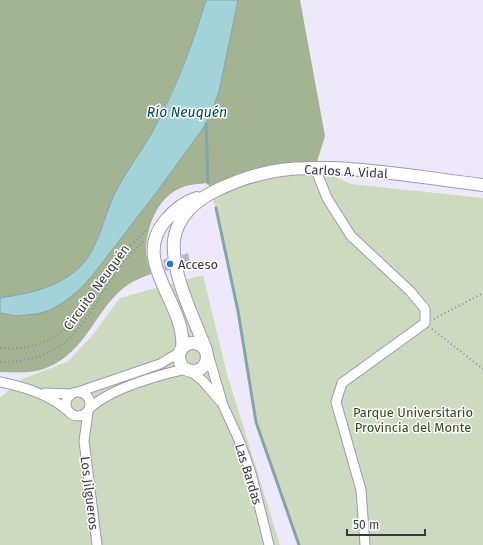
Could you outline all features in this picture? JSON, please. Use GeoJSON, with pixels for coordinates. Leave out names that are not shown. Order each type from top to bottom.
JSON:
{"type":"FeatureCollection","features":[{"type":"Feature","properties":{"kind":"street","name":"Carlos A. Vidal"},"geometry":{"type":"LineString","coordinates":[[211,193],[232,184],[276,171],[315,168],[367,170],[483,185]]}},
{"type":"Feature","properties":{"kind":"street"},"geometry":{"type":"LineString","coordinates":[[315,168],[327,198],[350,236],[410,291],[426,308],[425,323],[342,383],[336,402],[361,490],[365,545]]}},
{"type":"Feature","properties":{"kind":"street"},"geometry":{"type":"LineString","coordinates":[[188,370],[180,362],[182,334],[180,323],[162,285],[154,260],[154,228],[179,207],[192,200],[211,193]]}},
{"type":"Feature","properties":{"kind":"street"},"geometry":{"type":"LineString","coordinates":[[0,382],[32,391],[55,401],[69,412],[77,416],[88,410],[107,395],[160,375],[188,370],[200,370],[204,367],[208,359],[207,352],[181,282],[174,246],[176,233],[183,216],[197,202],[211,193]]}},
{"type":"Feature","properties":{"kind":"street"},"geometry":{"type":"LineString","coordinates":[[69,412],[66,400],[74,393],[160,364],[181,350],[186,344],[195,342],[203,346],[207,352]]}},
{"type":"Feature","properties":{"kind":"street","name":"Las Bardas"},"geometry":{"type":"LineString","coordinates":[[207,352],[223,405],[239,440],[251,473],[269,545]]}},
{"type":"Feature","properties":{"kind":"street","name":"Las Bardas"},"geometry":{"type":"LineString","coordinates":[[188,370],[203,381],[223,405]]}},
{"type":"Feature","properties":{"kind":"street"},"geometry":{"type":"LineString","coordinates":[[32,391],[74,393],[88,397],[88,410]]}},
{"type":"Feature","properties":{"kind":"street","name":"Los Jilgueros"},"geometry":{"type":"LineString","coordinates":[[84,441],[88,410]]}},
{"type":"Feature","properties":{"kind":"street","name":"Los Jilgueros"},"geometry":{"type":"LineString","coordinates":[[69,412],[77,422],[84,441],[97,545]]}},
{"type":"Feature","properties":{"kind":"path"},"geometry":{"type":"LineString","coordinates":[[0,348],[25,349],[50,340],[63,331],[129,247],[154,228]]}},
{"type":"Feature","properties":{"kind":"path","name":"Circuito Neuquén"},"geometry":{"type":"LineString","coordinates":[[0,362],[38,358],[54,351],[68,341],[79,328],[131,253],[154,228]]}},
{"type":"Feature","properties":{"kind":"path"},"geometry":{"type":"LineString","coordinates":[[483,293],[425,323],[483,370]]}},
{"type":"Feature","properties":{"kind":"green space","name":"Parque Universitario Provincia del Monte"},"geometry":{"type":"Polygon","coordinates":[[[315,168],[351,184],[483,198],[483,545],[299,545],[256,422],[238,311],[216,208],[211,193],[222,188],[315,168]]]}},
{"type":"Feature","properties":{"kind":"green space"},"geometry":{"type":"Polygon","coordinates":[[[203,275],[227,374],[280,545],[0,545],[0,398],[22,379],[67,362],[91,337],[120,298],[203,275]]]}},
{"type":"Feature","properties":{"kind":"shaded area"},"geometry":{"type":"Polygon","coordinates":[[[0,0],[206,0],[189,50],[169,97],[154,129],[115,193],[97,240],[88,258],[73,273],[54,284],[23,294],[0,298],[0,0]]]}},
{"type":"Feature","properties":{"kind":"shaded area"},"geometry":{"type":"Polygon","coordinates":[[[238,0],[300,0],[325,136],[315,168],[308,168],[211,193],[208,183],[186,186],[174,191],[161,204],[156,212],[149,231],[146,253],[151,274],[129,284],[117,294],[82,340],[60,361],[41,370],[0,372],[0,313],[16,316],[79,290],[156,193],[206,124],[219,91],[238,0]]]}},
{"type":"Feature","properties":{"kind":"water","name":"Río Neuquén"},"geometry":{"type":"Polygon","coordinates":[[[206,0],[238,0],[219,91],[206,124],[156,193],[92,276],[79,290],[51,310],[36,314],[16,316],[0,313],[0,298],[23,294],[54,284],[73,273],[88,258],[97,240],[115,193],[149,137],[170,97],[195,34],[206,0]]]}},
{"type":"Feature","properties":{"kind":"building"},"geometry":{"type":"Polygon","coordinates":[[[188,253],[191,265],[184,266],[182,255],[188,253]]]}},
{"type":"Feature","properties":{"kind":"building"},"geometry":{"type":"Polygon","coordinates":[[[167,258],[169,270],[165,271],[163,260],[167,258]]]}},
{"type":"Feature","properties":{"kind":"waterway"},"geometry":{"type":"LineString","coordinates":[[206,124],[208,183]]}},
{"type":"Feature","properties":{"kind":"waterway"},"geometry":{"type":"LineString","coordinates":[[216,208],[238,311],[256,422],[299,545]]}},
{"type":"Feature","properties":{"kind":"place","name":"Acceso"},"geometry":{"type":"Point","coordinates":[170,264]}}]}
